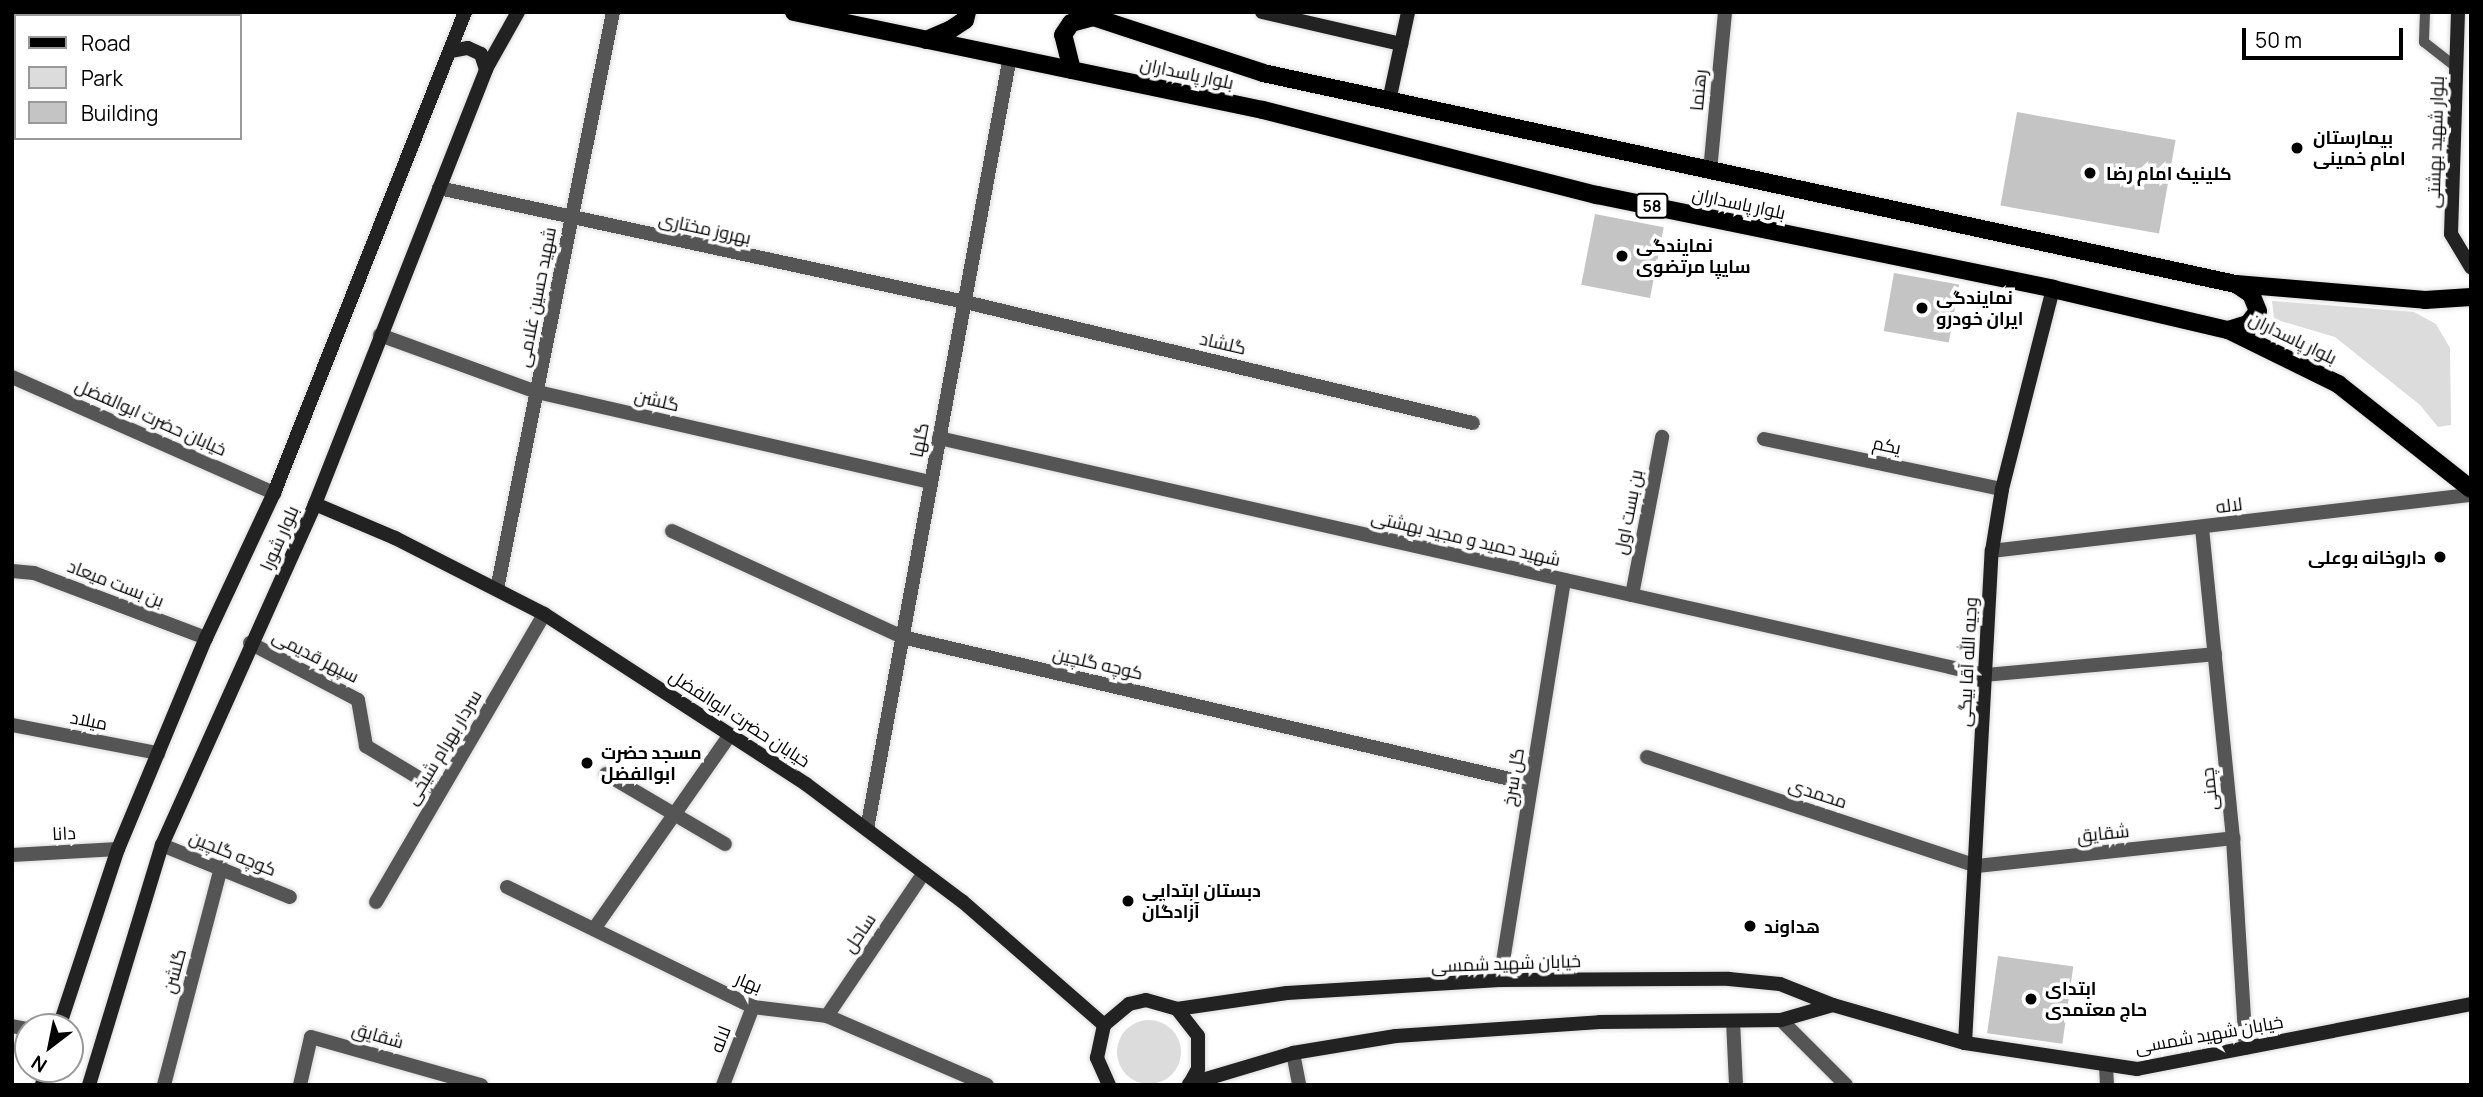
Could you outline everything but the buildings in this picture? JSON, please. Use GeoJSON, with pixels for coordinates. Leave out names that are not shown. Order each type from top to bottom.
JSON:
{"type":"FeatureCollection","features":[{"type":"Feature","properties":{"kind":"main road","name":"بلوار پاسداران"},"geometry":{"type":"LineString","coordinates":[[794,12],[1263,110],[1597,195],[2053,289],[2228,330],[2338,384],[2471,489]]}},
{"type":"Feature","properties":{"kind":"main road"},"geometry":{"type":"LineString","coordinates":[[926,40],[950,30],[967,12]]}},
{"type":"Feature","properties":{"kind":"main road","name":"بلوار پاسداران"},"geometry":{"type":"LineString","coordinates":[[1086,15],[1263,73],[2236,284],[2425,300],[2471,297]]}},
{"type":"Feature","properties":{"kind":"main road"},"geometry":{"type":"LineString","coordinates":[[1072,70],[1063,36],[1071,23],[1086,15]]}},
{"type":"Feature","properties":{"kind":"main road"},"geometry":{"type":"LineString","coordinates":[[2228,330],[2248,324],[2258,311],[2251,294],[2236,284]]}},
{"type":"Feature","properties":{"kind":"street","name":"بلوار شورا"},"geometry":{"type":"LineString","coordinates":[[64,1013],[118,849],[206,638],[274,493],[466,12]]}},
{"type":"Feature","properties":{"kind":"street","name":"بلوار شورا"},"geometry":{"type":"LineString","coordinates":[[89,1085],[162,845],[314,504],[486,69],[518,12]]}},
{"type":"Feature","properties":{"kind":"street","name":"شهید حسین غلامی"},"geometry":{"type":"LineString","coordinates":[[497,589],[613,12]]}},
{"type":"Feature","properties":{"kind":"street"},"geometry":{"type":"LineString","coordinates":[[1262,12],[1401,44]]}},
{"type":"Feature","properties":{"kind":"street"},"geometry":{"type":"LineString","coordinates":[[1389,101],[1408,12]]}},
{"type":"Feature","properties":{"kind":"street","name":"رهنما"},"geometry":{"type":"LineString","coordinates":[[1710,172],[1725,12]]}},
{"type":"Feature","properties":{"kind":"street","name":"بلوار شهید بهشتی"},"geometry":{"type":"LineString","coordinates":[[2458,12],[2451,234],[2471,267]]}},
{"type":"Feature","properties":{"kind":"street"},"geometry":{"type":"LineString","coordinates":[[452,51],[468,48],[481,54],[486,69]]}},
{"type":"Feature","properties":{"kind":"street","name":"گلها"},"geometry":{"type":"LineString","coordinates":[[867,829],[1010,57]]}},
{"type":"Feature","properties":{"kind":"street","name":"بهروز مختاری"},"geometry":{"type":"LineString","coordinates":[[439,188],[571,220],[965,302]]}},
{"type":"Feature","properties":{"kind":"street","name":"وجیه الله آقا بیگی"},"geometry":{"type":"LineString","coordinates":[[1965,1043],[1993,551],[2002,489],[2053,289]]}},
{"type":"Feature","properties":{"kind":"street","name":"گلشاد"},"geometry":{"type":"LineString","coordinates":[[965,302],[1473,423]]}},
{"type":"Feature","properties":{"kind":"street","name":"گلشن"},"geometry":{"type":"LineString","coordinates":[[380,335],[537,392],[931,482]]}},
{"type":"Feature","properties":{"kind":"street","name":"خیابان حضرت ابوالفضل"},"geometry":{"type":"LineString","coordinates":[[12,377],[274,493]]}},
{"type":"Feature","properties":{"kind":"street","name":"بن بست اول"},"geometry":{"type":"LineString","coordinates":[[1632,595],[1662,437]]}},
{"type":"Feature","properties":{"kind":"street","name":"شهید حمید و مجید بهشتی"},"geometry":{"type":"LineString","coordinates":[[939,438],[1985,675],[2215,654]]}},
{"type":"Feature","properties":{"kind":"street","name":"یکم"},"geometry":{"type":"LineString","coordinates":[[1764,439],[2002,489]]}},
{"type":"Feature","properties":{"kind":"street","name":"لاله"},"geometry":{"type":"LineString","coordinates":[[1993,551],[2471,495]]}},
{"type":"Feature","properties":{"kind":"street","name":"خیابان حضرت ابوالفضل"},"geometry":{"type":"LineString","coordinates":[[314,504],[497,589],[544,614],[730,736],[867,829],[924,873],[1104,1025]]}},
{"type":"Feature","properties":{"kind":"street","name":"چمنی"},"geometry":{"type":"LineString","coordinates":[[2202,528],[2233,838],[2246,1048]]}},
{"type":"Feature","properties":{"kind":"street","name":"کوچه گلچین"},"geometry":{"type":"LineString","coordinates":[[672,531],[902,637],[1531,784]]}},
{"type":"Feature","properties":{"kind":"street","name":"بن بست میعاد"},"geometry":{"type":"LineString","coordinates":[[12,571],[34,573],[206,638]]}},
{"type":"Feature","properties":{"kind":"street","name":"گل سرخ"},"geometry":{"type":"LineString","coordinates":[[1500,980],[1564,580]]}},
{"type":"Feature","properties":{"kind":"street","name":"سردار بهرام شیخی"},"geometry":{"type":"LineString","coordinates":[[376,902],[544,614]]}},
{"type":"Feature","properties":{"kind":"street","name":"سپهر قدیمی"},"geometry":{"type":"LineString","coordinates":[[250,643],[359,700],[366,746],[439,790]]}},
{"type":"Feature","properties":{"kind":"street","name":"میلاد"},"geometry":{"type":"LineString","coordinates":[[12,725],[158,753]]}},
{"type":"Feature","properties":{"kind":"street"},"geometry":{"type":"LineString","coordinates":[[594,929],[730,736]]}},
{"type":"Feature","properties":{"kind":"street","name":"محمدی"},"geometry":{"type":"LineString","coordinates":[[1647,757],[1977,866]]}},
{"type":"Feature","properties":{"kind":"street"},"geometry":{"type":"LineString","coordinates":[[606,774],[725,844]]}},
{"type":"Feature","properties":{"kind":"street","name":"شقایق"},"geometry":{"type":"LineString","coordinates":[[1977,866],[2233,838]]}},
{"type":"Feature","properties":{"kind":"street","name":"کوچه گلچین"},"geometry":{"type":"LineString","coordinates":[[162,845],[290,897]]}},
{"type":"Feature","properties":{"kind":"street","name":"دانا"},"geometry":{"type":"LineString","coordinates":[[12,855],[118,849]]}},
{"type":"Feature","properties":{"kind":"street","name":"گلشن"},"geometry":{"type":"LineString","coordinates":[[164,1085],[220,867]]}},
{"type":"Feature","properties":{"kind":"street","name":"ساحل"},"geometry":{"type":"LineString","coordinates":[[827,1016],[924,873]]}},
{"type":"Feature","properties":{"kind":"street","name":"بهار"},"geometry":{"type":"LineString","coordinates":[[507,887],[753,1007],[827,1016],[987,1085]]}},
{"type":"Feature","properties":{"kind":"street","name":"خیابان شهید شمسی"},"geometry":{"type":"LineString","coordinates":[[1177,1009],[1287,993],[1500,980],[1729,979],[1780,984],[1833,1005],[1965,1043],[2137,1069],[2471,1004]]}},
{"type":"Feature","properties":{"kind":"street"},"geometry":{"type":"LineString","coordinates":[[1109,1085],[1097,1058],[1104,1025],[1115,1013],[1138,1002],[1162,1002],[1177,1009],[1190,1021],[1201,1053],[1189,1085]]}},
{"type":"Feature","properties":{"kind":"street"},"geometry":{"type":"LineString","coordinates":[[1189,1085],[1293,1053],[1396,1036],[1600,1022],[1781,1020],[1833,1005]]}},
{"type":"Feature","properties":{"kind":"street","name":"لاله"},"geometry":{"type":"LineString","coordinates":[[723,1085],[753,1007]]}},
{"type":"Feature","properties":{"kind":"street"},"geometry":{"type":"LineString","coordinates":[[1781,1020],[1846,1085]]}},
{"type":"Feature","properties":{"kind":"street"},"geometry":{"type":"LineString","coordinates":[[1733,1021],[1736,1085]]}},
{"type":"Feature","properties":{"kind":"street","name":"شقایق"},"geometry":{"type":"LineString","coordinates":[[300,1085],[311,1037],[481,1085]]}},
{"type":"Feature","properties":{"kind":"street"},"geometry":{"type":"LineString","coordinates":[[1293,1053],[1300,1085]]}},
{"type":"Feature","properties":{"kind":"street"},"geometry":{"type":"LineString","coordinates":[[2106,1066],[2107,1085]]}},
{"type":"Feature","properties":{"kind":"lane"},"geometry":{"type":"LineString","coordinates":[[2425,12],[2424,42],[2456,67]]}},
{"type":"Feature","properties":{"kind":"green space"},"geometry":{"type":"Polygon","coordinates":[[[2272,301],[2414,312],[2436,324],[2450,348],[2451,425],[2438,427],[2420,405],[2335,337],[2274,319],[2272,301]]]}},
{"type":"Feature","properties":{"kind":"green space"},"geometry":{"type":"Polygon","coordinates":[[[1149,1020],[1161,1022],[1172,1029],[1179,1040],[1179,1064],[1172,1075],[1161,1082],[1149,1084],[1137,1082],[1126,1075],[1119,1064],[1117,1052],[1119,1040],[1126,1029],[1137,1022],[1149,1020]]]}},
{"type":"Feature","properties":{"kind":"place","name":"بیمارستان امام خمینی"},"geometry":{"type":"Point","coordinates":[2297,148]}},
{"type":"Feature","properties":{"kind":"place","name":"کلینیک امام رضا"},"geometry":{"type":"Point","coordinates":[2090,173]}},
{"type":"Feature","properties":{"kind":"place","name":"نمایندگی سایپا مرتضوی"},"geometry":{"type":"Point","coordinates":[1622,256]}},
{"type":"Feature","properties":{"kind":"place","name":"نمایندگی ایران خودرو"},"geometry":{"type":"Point","coordinates":[1922,308]}},
{"type":"Feature","properties":{"kind":"place","name":"داروخانه بوعلی"},"geometry":{"type":"Point","coordinates":[2440,557]}},
{"type":"Feature","properties":{"kind":"place","name":"مسجد حضرت ابوالفضل"},"geometry":{"type":"Point","coordinates":[587,763]}},
{"type":"Feature","properties":{"kind":"place","name":"دبستان ابتدایی آزادگان"},"geometry":{"type":"Point","coordinates":[1128,901]}},
{"type":"Feature","properties":{"kind":"place","name":"هداوند"},"geometry":{"type":"Point","coordinates":[1750,926]}},
{"type":"Feature","properties":{"kind":"place","name":"ابتدای حاج معتمدی"},"geometry":{"type":"Point","coordinates":[2031,999]}}]}
